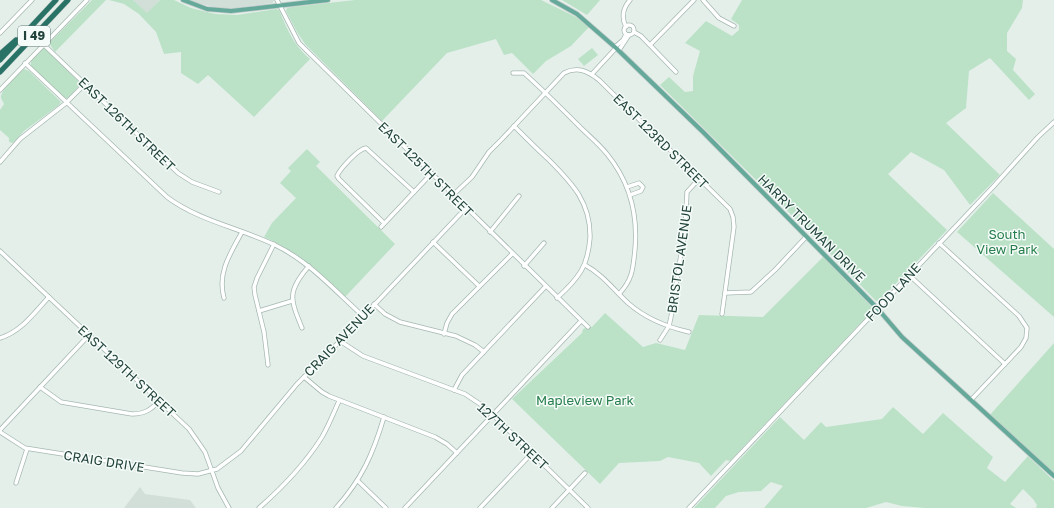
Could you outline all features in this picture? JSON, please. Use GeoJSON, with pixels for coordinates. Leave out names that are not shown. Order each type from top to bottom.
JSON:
{"type":"FeatureCollection","features":[{"type":"Feature","properties":{"kind":"highway","name":"I 49"},"geometry":{"type":"LineString","coordinates":[[0,60],[56,0]]}},
{"type":"Feature","properties":{"kind":"highway","name":"I 49"},"geometry":{"type":"LineString","coordinates":[[0,72],[68,0]]}},
{"type":"Feature","properties":{"kind":"highway"},"geometry":{"type":"LineString","coordinates":[[0,54],[14,41],[20,39]]}},
{"type":"Feature","properties":{"kind":"main road"},"geometry":{"type":"LineString","coordinates":[[183,0],[216,11],[231,11],[328,0]]}},
{"type":"Feature","properties":{"kind":"main road","name":"HARRY TRUMAN DRIVE"},"geometry":{"type":"LineString","coordinates":[[552,0],[578,14],[617,48],[878,308],[902,337],[1054,476]]}},
{"type":"Feature","properties":{"kind":"street"},"geometry":{"type":"LineString","coordinates":[[0,33],[32,0]]}},
{"type":"Feature","properties":{"kind":"street"},"geometry":{"type":"LineString","coordinates":[[0,90],[87,0]]}},
{"type":"Feature","properties":{"kind":"street","name":"EAST 125TH STREET"},"geometry":{"type":"LineString","coordinates":[[277,0],[299,43],[524,266],[581,322],[588,327]]}},
{"type":"Feature","properties":{"kind":"street"},"geometry":{"type":"LineString","coordinates":[[627,34],[624,31],[626,27],[623,20],[624,10],[630,0]]}},
{"type":"Feature","properties":{"kind":"street"},"geometry":{"type":"LineString","coordinates":[[650,45],[694,0]]}},
{"type":"Feature","properties":{"kind":"street"},"geometry":{"type":"LineString","coordinates":[[703,0],[719,18],[734,26]]}},
{"type":"Feature","properties":{"kind":"street"},"geometry":{"type":"LineString","coordinates":[[626,27],[632,26],[634,32],[641,36],[676,72]]}},
{"type":"Feature","properties":{"kind":"street"},"geometry":{"type":"LineString","coordinates":[[627,34],[633,34],[634,32]]}},
{"type":"Feature","properties":{"kind":"street"},"geometry":{"type":"LineString","coordinates":[[453,195],[472,177],[489,152],[564,73],[570,70],[581,69],[592,74],[617,48],[627,34]]}},
{"type":"Feature","properties":{"kind":"street","name":"EAST 126TH STREET"},"geometry":{"type":"LineString","coordinates":[[43,44],[178,173],[192,182],[219,192]]}},
{"type":"Feature","properties":{"kind":"street"},"geometry":{"type":"LineString","coordinates":[[25,64],[166,197],[189,212],[274,244],[289,252],[309,266],[363,316]]}},
{"type":"Feature","properties":{"kind":"street"},"geometry":{"type":"LineString","coordinates":[[513,73],[524,73],[546,92],[606,153],[627,187],[630,195],[635,226],[633,269],[628,282],[619,294]]}},
{"type":"Feature","properties":{"kind":"street","name":"EAST 123RD STREET"},"geometry":{"type":"LineString","coordinates":[[592,74],[730,209],[733,216],[734,227],[725,293]]}},
{"type":"Feature","properties":{"kind":"street"},"geometry":{"type":"LineString","coordinates":[[0,162],[20,139],[66,103],[85,84]]}},
{"type":"Feature","properties":{"kind":"street","name":"FOOD LANE"},"geometry":{"type":"LineString","coordinates":[[689,508],[1054,122]]}},
{"type":"Feature","properties":{"kind":"street"},"geometry":{"type":"LineString","coordinates":[[514,126],[570,181],[581,197],[587,213],[590,230],[589,247],[585,265],[574,281],[557,298]]}},
{"type":"Feature","properties":{"kind":"street"},"geometry":{"type":"LineString","coordinates":[[414,192],[366,148],[360,150],[337,176],[383,225],[431,174]]}},
{"type":"Feature","properties":{"kind":"street","name":"BRISTOL AVENUE"},"geometry":{"type":"LineString","coordinates":[[660,340],[671,317],[685,229],[688,192],[699,179]]}},
{"type":"Feature","properties":{"kind":"street"},"geometry":{"type":"LineString","coordinates":[[627,187],[639,184],[643,187],[641,191],[630,195]]}},
{"type":"Feature","properties":{"kind":"street"},"geometry":{"type":"LineString","coordinates":[[490,232],[519,196]]}},
{"type":"Feature","properties":{"kind":"street","name":"CRAIG AVENUE"},"geometry":{"type":"LineString","coordinates":[[212,471],[225,464],[241,450],[304,377],[466,208]]}},
{"type":"Feature","properties":{"kind":"street"},"geometry":{"type":"LineString","coordinates":[[224,298],[222,291],[224,265],[242,232]]}},
{"type":"Feature","properties":{"kind":"street"},"geometry":{"type":"LineString","coordinates":[[722,314],[725,293],[751,292],[775,270],[806,237]]}},
{"type":"Feature","properties":{"kind":"street"},"geometry":{"type":"LineString","coordinates":[[433,242],[480,286]]}},
{"type":"Feature","properties":{"kind":"street"},"geometry":{"type":"LineString","coordinates":[[524,266],[544,243]]}},
{"type":"Feature","properties":{"kind":"street"},"geometry":{"type":"LineString","coordinates":[[939,243],[1019,316],[1028,332],[1021,347],[971,400]]}},
{"type":"Feature","properties":{"kind":"street"},"geometry":{"type":"LineString","coordinates":[[268,365],[264,332],[254,287],[274,244]]}},
{"type":"Feature","properties":{"kind":"street","name":"EAST 129TH STREET"},"geometry":{"type":"LineString","coordinates":[[0,252],[189,429],[205,452],[218,488],[229,508]]}},
{"type":"Feature","properties":{"kind":"street"},"geometry":{"type":"LineString","coordinates":[[444,334],[447,323],[452,314],[512,254]]}},
{"type":"Feature","properties":{"kind":"street"},"geometry":{"type":"LineString","coordinates":[[585,265],[600,274],[619,294],[640,312],[668,326],[689,332]]}},
{"type":"Feature","properties":{"kind":"street"},"geometry":{"type":"LineString","coordinates":[[302,328],[292,301],[292,294],[296,283],[309,266]]}},
{"type":"Feature","properties":{"kind":"street"},"geometry":{"type":"LineString","coordinates":[[909,275],[1005,364]]}},
{"type":"Feature","properties":{"kind":"street"},"geometry":{"type":"LineString","coordinates":[[454,390],[462,375],[545,286]]}},
{"type":"Feature","properties":{"kind":"street"},"geometry":{"type":"LineString","coordinates":[[0,338],[15,332],[49,297]]}},
{"type":"Feature","properties":{"kind":"street"},"geometry":{"type":"LineString","coordinates":[[259,311],[292,301]]}},
{"type":"Feature","properties":{"kind":"street"},"geometry":{"type":"LineString","coordinates":[[374,304],[385,314],[400,322],[464,340],[484,352]]}},
{"type":"Feature","properties":{"kind":"street"},"geometry":{"type":"LineString","coordinates":[[405,508],[581,322]]}},
{"type":"Feature","properties":{"kind":"street"},"geometry":{"type":"LineString","coordinates":[[0,431],[89,335]]}},
{"type":"Feature","properties":{"kind":"street","name":"127TH STREET"},"geometry":{"type":"LineString","coordinates":[[340,341],[363,356],[454,390],[472,399],[493,415],[588,508]]}},
{"type":"Feature","properties":{"kind":"street"},"geometry":{"type":"LineString","coordinates":[[304,377],[322,392],[339,401],[435,437],[448,444],[457,453]]}},
{"type":"Feature","properties":{"kind":"street"},"geometry":{"type":"LineString","coordinates":[[40,387],[61,402],[132,414],[147,412],[154,408],[159,401]]}},
{"type":"Feature","properties":{"kind":"street"},"geometry":{"type":"LineString","coordinates":[[259,508],[281,489],[309,456],[323,435],[339,401]]}},
{"type":"Feature","properties":{"kind":"street"},"geometry":{"type":"LineString","coordinates":[[336,508],[358,481],[374,448],[384,418]]}},
{"type":"Feature","properties":{"kind":"street","name":"CRAIG DRIVE"},"geometry":{"type":"LineString","coordinates":[[0,431],[14,442],[27,448],[182,473],[198,474],[212,471]]}},
{"type":"Feature","properties":{"kind":"street"},"geometry":{"type":"LineString","coordinates":[[16,483],[27,448]]}},
{"type":"Feature","properties":{"kind":"street"},"geometry":{"type":"LineString","coordinates":[[480,508],[532,453]]}},
{"type":"Feature","properties":{"kind":"street"},"geometry":{"type":"LineString","coordinates":[[552,508],[585,473]]}},
{"type":"Feature","properties":{"kind":"street"},"geometry":{"type":"LineString","coordinates":[[358,481],[386,508]]}},
{"type":"Feature","properties":{"kind":"shaded area"},"geometry":{"type":"Polygon","coordinates":[[[133,0],[160,0],[147,14],[133,0]]]}},
{"type":"Feature","properties":{"kind":"shaded area"},"geometry":{"type":"Polygon","coordinates":[[[190,0],[274,1],[272,3],[236,8],[218,8],[190,0]]]}},
{"type":"Feature","properties":{"kind":"shaded area"},"geometry":{"type":"Polygon","coordinates":[[[140,487],[145,494],[190,500],[196,508],[124,508],[140,487]]]}},
{"type":"Feature","properties":{"kind":"green space"},"geometry":{"type":"Polygon","coordinates":[[[92,0],[106,0],[55,52],[49,43],[92,0]]]}},
{"type":"Feature","properties":{"kind":"green space"},"geometry":{"type":"Polygon","coordinates":[[[109,0],[133,0],[147,13],[160,0],[174,0],[191,8],[215,14],[237,15],[276,9],[279,10],[288,31],[299,48],[310,59],[254,117],[208,75],[198,84],[181,73],[181,52],[164,54],[156,32],[139,14],[124,4],[109,0]]]}},
{"type":"Feature","properties":{"kind":"green space"},"geometry":{"type":"Polygon","coordinates":[[[355,0],[541,0],[576,17],[589,27],[571,46],[546,61],[533,74],[512,53],[504,55],[496,39],[447,53],[382,121],[305,44],[286,11],[287,8],[292,7],[355,0]]]}},
{"type":"Feature","properties":{"kind":"green space"},"geometry":{"type":"Polygon","coordinates":[[[562,0],[600,0],[587,15],[562,0]]]}},
{"type":"Feature","properties":{"kind":"green space"},"geometry":{"type":"Polygon","coordinates":[[[742,0],[1023,0],[1022,8],[1007,33],[1007,51],[1016,59],[1013,70],[1035,94],[1029,100],[990,58],[969,71],[966,108],[946,123],[1000,175],[970,205],[944,170],[911,152],[888,174],[947,230],[879,301],[876,301],[816,239],[660,85],[669,77],[685,92],[693,91],[693,76],[700,51],[685,43],[706,21],[732,36],[739,30],[739,25],[731,19],[742,0]]]}},
{"type":"Feature","properties":{"kind":"green space"},"geometry":{"type":"Polygon","coordinates":[[[43,48],[46,49],[80,83],[68,98],[64,98],[31,66],[31,61],[43,48]]]}},
{"type":"Feature","properties":{"kind":"green space"},"geometry":{"type":"Polygon","coordinates":[[[592,48],[598,55],[584,66],[578,59],[592,48]]]}},
{"type":"Feature","properties":{"kind":"green space"},"geometry":{"type":"Polygon","coordinates":[[[24,69],[29,71],[61,102],[24,131],[13,143],[9,142],[9,138],[0,130],[0,110],[4,104],[1,95],[10,82],[24,69]]]}},
{"type":"Feature","properties":{"kind":"green space"},"geometry":{"type":"Polygon","coordinates":[[[307,149],[320,162],[316,166],[395,244],[345,297],[308,263],[288,249],[264,237],[272,223],[296,198],[280,183],[291,171],[288,168],[307,149]]]}},
{"type":"Feature","properties":{"kind":"green space","name":"South View Park"},"geometry":{"type":"Polygon","coordinates":[[[993,193],[1054,249],[1054,317],[957,232],[993,193]]]}},
{"type":"Feature","properties":{"kind":"green space","name":"Mapleview Park"},"geometry":{"type":"Polygon","coordinates":[[[823,257],[872,307],[872,311],[730,461],[726,460],[711,476],[699,463],[668,457],[660,461],[619,463],[600,484],[512,399],[582,333],[583,329],[592,327],[605,313],[643,347],[656,343],[685,350],[699,315],[763,317],[823,257]]]}},
{"type":"Feature","properties":{"kind":"green space"},"geometry":{"type":"Polygon","coordinates":[[[1054,343],[1054,476],[989,416],[1054,343]]]}},
{"type":"Feature","properties":{"kind":"green space"},"geometry":{"type":"Polygon","coordinates":[[[893,407],[923,434],[943,413],[993,457],[987,468],[1005,482],[1028,456],[1054,481],[1054,508],[1036,508],[1037,505],[1033,499],[1023,489],[1010,504],[1016,508],[925,508],[902,506],[886,502],[866,508],[764,508],[783,486],[771,482],[761,491],[739,492],[726,496],[715,508],[694,508],[780,417],[804,440],[821,422],[826,427],[882,419],[893,407]]]}}]}
